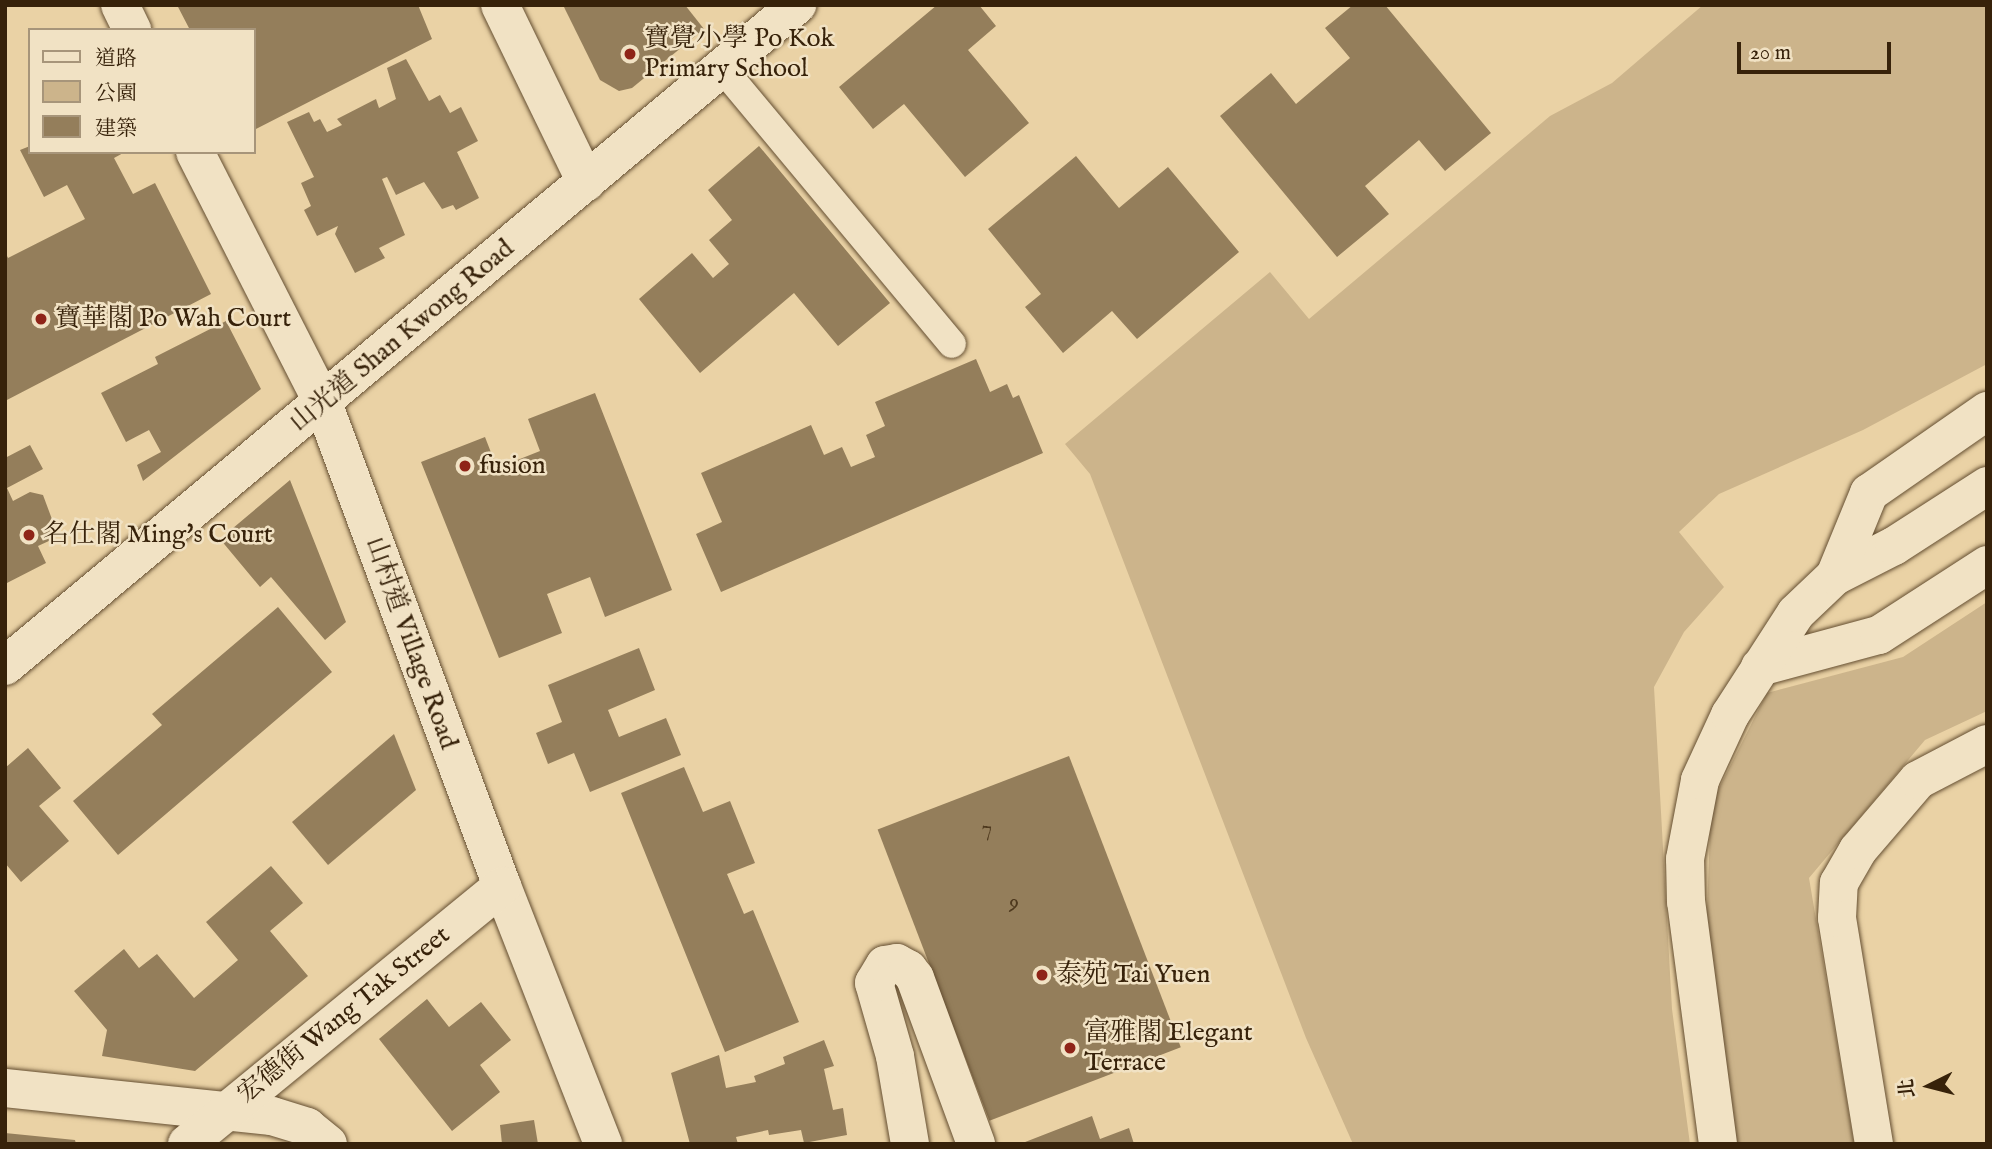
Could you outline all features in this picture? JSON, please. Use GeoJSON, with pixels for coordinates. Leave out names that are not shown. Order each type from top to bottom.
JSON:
{"type":"FeatureCollection","features":[{"type":"Feature","properties":{"kind":"street"},"geometry":{"type":"LineString","coordinates":[[120,5],[131,28]]}},
{"type":"Feature","properties":{"kind":"street"},"geometry":{"type":"LineString","coordinates":[[500,5],[586,181]]}},
{"type":"Feature","properties":{"kind":"street","name":"山光道 Shan Kwong Road"},"geometry":{"type":"LineString","coordinates":[[5,666],[797,5]]}},
{"type":"Feature","properties":{"kind":"street","name":"山村道 Village Road"},"geometry":{"type":"LineString","coordinates":[[196,154],[323,403],[502,886],[603,1144]]}},
{"type":"Feature","properties":{"kind":"street"},"geometry":{"type":"LineString","coordinates":[[1835,576],[1869,493],[1987,411]]}},
{"type":"Feature","properties":{"kind":"street"},"geometry":{"type":"LineString","coordinates":[[1718,1144],[1686,902],[1685,859],[1700,780],[1730,715],[1796,613],[1835,576],[1894,546],[1987,486]]}},
{"type":"Feature","properties":{"kind":"street"},"geometry":{"type":"LineString","coordinates":[[1760,667],[1879,635],[1987,565]]}},
{"type":"Feature","properties":{"kind":"street"},"geometry":{"type":"LineString","coordinates":[[1874,1144],[1837,918],[1839,883],[1858,850],[1918,780],[1987,744]]}},
{"type":"Feature","properties":{"kind":"street","name":"宏德街 Wang Tak Street"},"geometry":{"type":"LineString","coordinates":[[187,1144],[502,886]]}},
{"type":"Feature","properties":{"kind":"street"},"geometry":{"type":"LineString","coordinates":[[910,1144],[894,1056],[874,983],[885,965],[897,963],[915,978],[976,1144]]}},
{"type":"Feature","properties":{"kind":"street"},"geometry":{"type":"LineString","coordinates":[[5,1088],[226,1111],[284,1120],[307,1127],[328,1144]]}},
{"type":"Feature","properties":{"kind":"lane"},"geometry":{"type":"LineString","coordinates":[[722,68],[952,344]]}},
{"type":"Feature","properties":{"kind":"green space"},"geometry":{"type":"Polygon","coordinates":[[[1703,5],[1987,5],[1987,364],[1863,430],[1719,494],[1679,532],[1724,587],[1684,632],[1654,687],[1672,1009],[1690,1144],[1353,1144],[1306,1038],[1090,474],[1065,444],[1270,272],[1309,319],[1550,116],[1612,83],[1703,5]]]}},
{"type":"Feature","properties":{"kind":"green space"},"geometry":{"type":"Polygon","coordinates":[[[1987,602],[1987,711],[1925,740],[1809,878],[1854,1144],[1736,1144],[1707,912],[1711,804],[1767,693],[1903,657],[1987,602]]]}},
{"type":"Feature","properties":{"kind":"building"},"geometry":{"type":"Polygon","coordinates":[[[177,5],[418,5],[432,39],[256,129],[256,28],[189,28],[177,5]]]}},
{"type":"Feature","properties":{"kind":"building","name":"寶覺小學 Po Kok Primary School"},"geometry":{"type":"Polygon","coordinates":[[[563,5],[685,5],[704,29],[632,88],[619,91],[600,80],[563,5]]]}},
{"type":"Feature","properties":{"kind":"building"},"geometry":{"type":"Polygon","coordinates":[[[937,5],[979,5],[996,26],[968,50],[1029,123],[965,177],[904,104],[873,129],[839,87],[937,5]]]}},
{"type":"Feature","properties":{"kind":"building"},"geometry":{"type":"Polygon","coordinates":[[[1353,5],[1385,5],[1491,133],[1445,171],[1419,140],[1365,186],[1389,214],[1337,257],[1220,116],[1271,73],[1296,104],[1350,58],[1325,28],[1353,5]]]}},
{"type":"Feature","properties":{"kind":"building"},"geometry":{"type":"Polygon","coordinates":[[[406,59],[429,101],[440,95],[450,113],[461,107],[478,141],[457,152],[479,198],[456,210],[453,205],[442,209],[424,182],[396,195],[387,177],[382,179],[405,235],[379,248],[385,258],[355,273],[335,234],[338,226],[317,236],[304,210],[311,206],[301,183],[314,177],[287,122],[309,112],[314,122],[320,119],[327,132],[342,125],[337,119],[376,99],[379,108],[396,99],[387,68],[406,59]]]}},
{"type":"Feature","properties":{"kind":"building"},"geometry":{"type":"Polygon","coordinates":[[[759,146],[890,303],[838,346],[794,293],[700,373],[639,299],[692,253],[713,278],[729,264],[709,240],[732,220],[708,190],[759,146]]]}},
{"type":"Feature","properties":{"kind":"building"},"geometry":{"type":"Polygon","coordinates":[[[28,147],[28,154],[121,154],[114,158],[133,194],[155,183],[211,294],[5,401],[5,252],[8,258],[85,219],[67,185],[44,197],[20,150],[28,147]]]}},
{"type":"Feature","properties":{"kind":"building"},"geometry":{"type":"Polygon","coordinates":[[[1076,156],[1119,208],[1168,167],[1239,252],[1137,339],[1112,311],[1063,353],[1025,307],[1041,294],[988,229],[1076,156]]]}},
{"type":"Feature","properties":{"kind":"building"},"geometry":{"type":"Polygon","coordinates":[[[226,321],[261,389],[143,481],[137,465],[161,452],[149,430],[126,442],[101,393],[158,364],[155,357],[226,321]]]}},
{"type":"Feature","properties":{"kind":"building"},"geometry":{"type":"Polygon","coordinates":[[[976,359],[990,392],[1007,384],[1013,398],[1019,395],[1043,453],[721,592],[696,534],[722,522],[701,473],[811,425],[824,455],[842,447],[851,467],[875,457],[866,435],[885,426],[875,402],[976,359]]]}},
{"type":"Feature","properties":{"kind":"building"},"geometry":{"type":"Polygon","coordinates":[[[595,393],[672,590],[605,617],[590,577],[547,594],[562,633],[499,658],[421,462],[485,437],[497,468],[540,451],[528,419],[595,393]]]}},
{"type":"Feature","properties":{"kind":"building","name":"名仕閣 Ming's Court"},"geometry":{"type":"Polygon","coordinates":[[[30,445],[43,469],[7,488],[13,501],[30,492],[43,495],[56,530],[51,540],[38,546],[46,563],[5,584],[5,458],[30,445]]]}},
{"type":"Feature","properties":{"kind":"building"},"geometry":{"type":"Polygon","coordinates":[[[290,480],[346,622],[325,640],[271,577],[260,587],[220,539],[290,480]]]}},
{"type":"Feature","properties":{"kind":"building"},"geometry":{"type":"Polygon","coordinates":[[[278,607],[332,672],[118,855],[73,801],[162,725],[152,714],[278,607]]]}},
{"type":"Feature","properties":{"kind":"building"},"geometry":{"type":"Polygon","coordinates":[[[639,648],[655,690],[608,710],[619,737],[666,718],[681,755],[590,792],[574,753],[548,764],[536,733],[562,722],[548,685],[639,648]]]}},
{"type":"Feature","properties":{"kind":"building"},"geometry":{"type":"Polygon","coordinates":[[[394,734],[416,790],[328,865],[292,822],[394,734]]]}},
{"type":"Feature","properties":{"kind":"building"},"geometry":{"type":"Polygon","coordinates":[[[28,748],[61,788],[39,806],[69,841],[21,882],[5,863],[5,768],[28,748]]]}},
{"type":"Feature","properties":{"kind":"building"},"geometry":{"type":"Polygon","coordinates":[[[1069,756],[1181,1047],[989,1121],[878,829],[1069,756]]]}},
{"type":"Feature","properties":{"kind":"building"},"geometry":{"type":"Polygon","coordinates":[[[684,767],[703,812],[730,801],[755,863],[727,874],[744,914],[753,910],[799,1022],[725,1052],[621,793],[684,767]]]}},
{"type":"Feature","properties":{"kind":"building"},"geometry":{"type":"Polygon","coordinates":[[[271,866],[303,903],[270,931],[308,976],[195,1071],[102,1056],[107,1030],[74,991],[124,949],[139,968],[157,954],[194,998],[238,960],[206,922],[271,866]]]}},
{"type":"Feature","properties":{"kind":"building"},"geometry":{"type":"Polygon","coordinates":[[[427,999],[449,1027],[481,1002],[511,1040],[480,1065],[500,1092],[452,1131],[379,1039],[427,999]]]}},
{"type":"Feature","properties":{"kind":"building"},"geometry":{"type":"Polygon","coordinates":[[[824,1040],[834,1066],[824,1069],[833,1110],[843,1108],[847,1135],[804,1143],[801,1130],[769,1135],[768,1130],[736,1137],[738,1144],[690,1144],[671,1073],[719,1055],[726,1088],[756,1082],[754,1076],[785,1064],[783,1057],[824,1040]]]}},
{"type":"Feature","properties":{"kind":"building"},"geometry":{"type":"Polygon","coordinates":[[[1092,1116],[1100,1139],[1129,1128],[1134,1144],[1020,1144],[1092,1116]]]}},
{"type":"Feature","properties":{"kind":"building"},"geometry":{"type":"Polygon","coordinates":[[[534,1120],[538,1144],[502,1144],[500,1125],[534,1120]]]}},
{"type":"Feature","properties":{"kind":"building"},"geometry":{"type":"Polygon","coordinates":[[[5,1133],[75,1140],[76,1144],[5,1144],[5,1133]]]}},
{"type":"Feature","properties":{"kind":"place","name":"寶覺小學 Po Kok Primary School"},"geometry":{"type":"Point","coordinates":[630,54]}},
{"type":"Feature","properties":{"kind":"place","name":"寶華閣 Po Wah Court"},"geometry":{"type":"Point","coordinates":[41,319]}},
{"type":"Feature","properties":{"kind":"place","name":"fusion"},"geometry":{"type":"Point","coordinates":[465,466]}},
{"type":"Feature","properties":{"kind":"place","name":"名仕閣 Ming's Court"},"geometry":{"type":"Point","coordinates":[29,535]}},
{"type":"Feature","properties":{"kind":"place","name":"泰苑 Tai Yuen"},"geometry":{"type":"Point","coordinates":[1042,975]}},
{"type":"Feature","properties":{"kind":"place","name":"富雅閣 Elegant Terrace"},"geometry":{"type":"Point","coordinates":[1070,1048]}}]}
